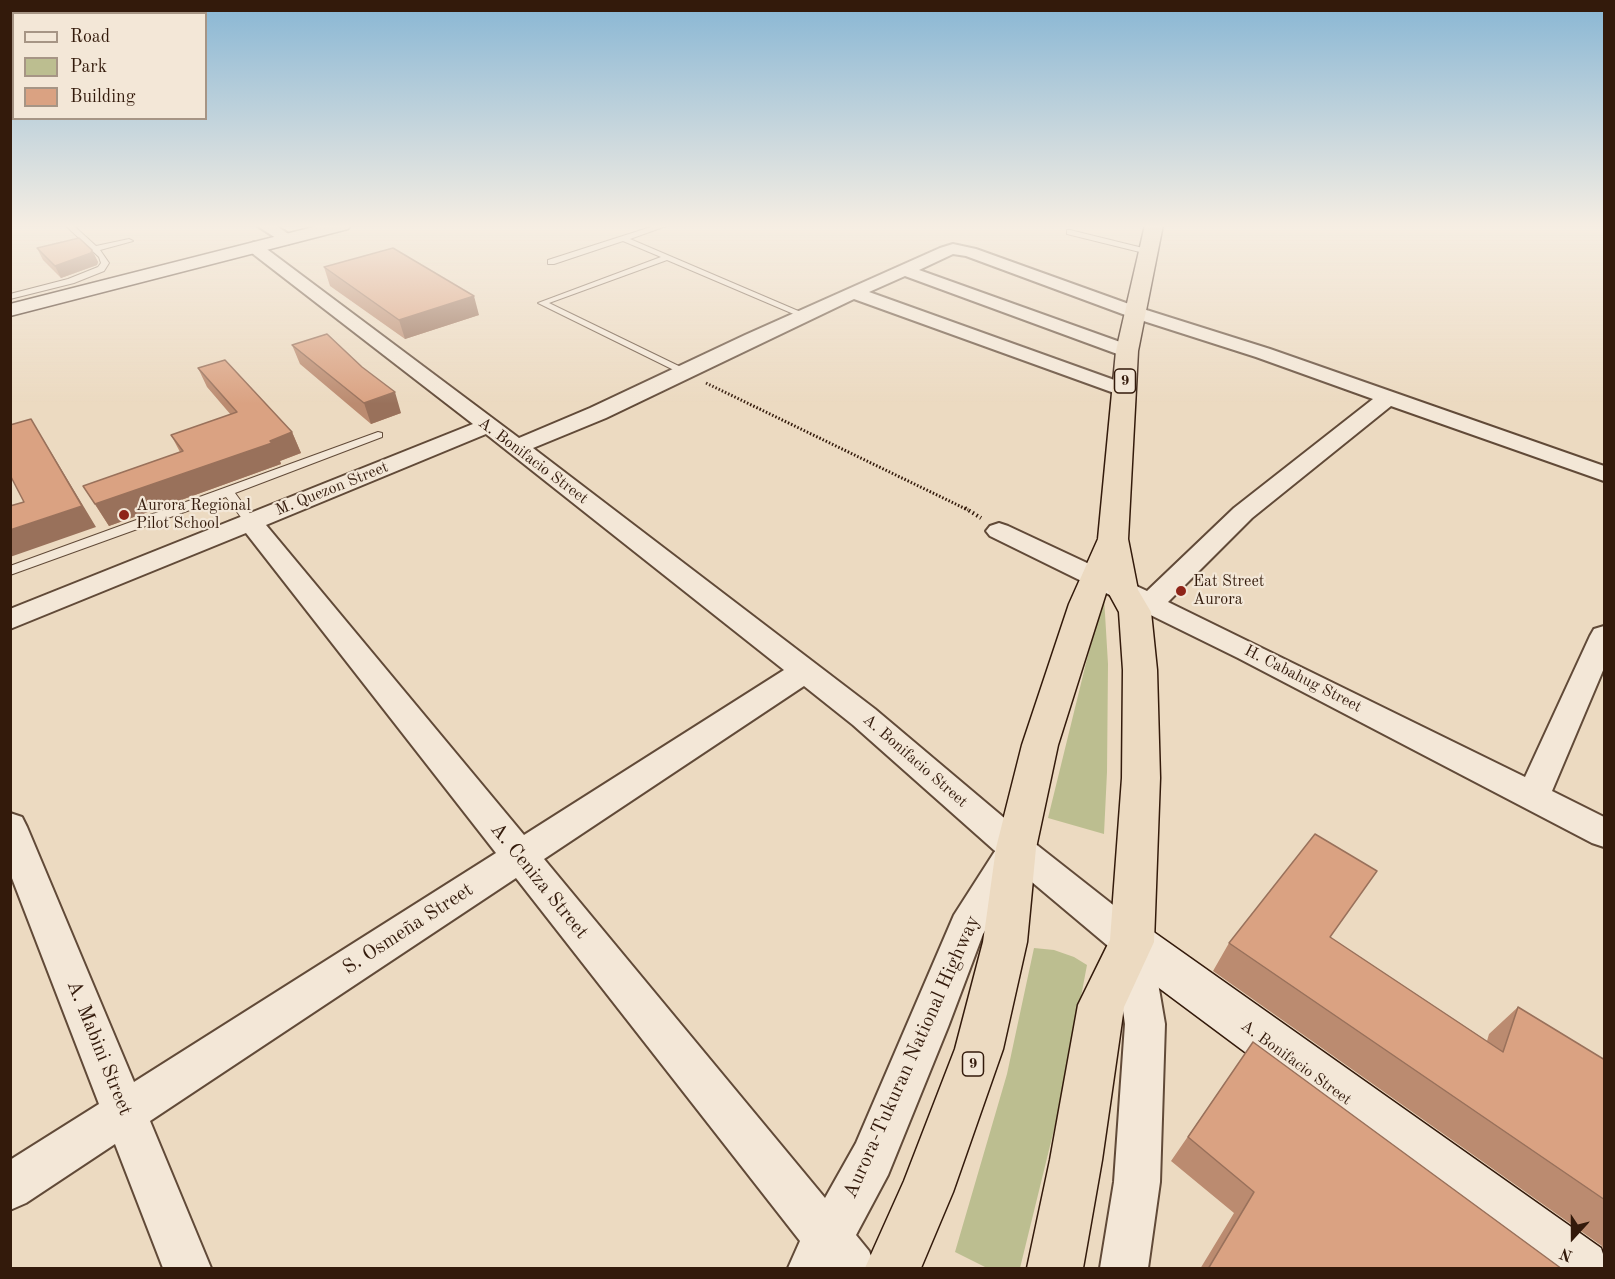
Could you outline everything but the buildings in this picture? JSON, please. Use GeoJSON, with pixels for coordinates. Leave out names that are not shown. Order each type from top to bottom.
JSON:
{"type":"FeatureCollection","features":[{"type":"Feature","properties":{"kind":"highway","name":"9"},"geometry":{"type":"LineString","coordinates":[[1055,1269],[1076,1160],[1101,1005],[1132,942],[1141,778],[1140,670],[1135,612],[1123,590],[1113,538],[1127,351],[1140,285]]}},
{"type":"Feature","properties":{"kind":"highway","name":"Aurora-Tukuran National Highway"},"geometry":{"type":"LineString","coordinates":[[893,1269],[926,1192],[979,1049],[1005,942],[1016,848],[1040,744],[1067,657],[1123,590]]}},
{"type":"Feature","properties":{"kind":"street"},"geometry":{"type":"LineString","coordinates":[[10,310],[95,285]]}},
{"type":"Feature","properties":{"kind":"street","name":"A. Bonifacio Street"},"geometry":{"type":"LineString","coordinates":[[317,285],[487,426],[864,717],[1016,848],[1132,942],[1576,1267]]}},
{"type":"Feature","properties":{"kind":"street"},"geometry":{"type":"LineString","coordinates":[[517,447],[686,373],[752,339],[872,285]]}},
{"type":"Feature","properties":{"kind":"street"},"geometry":{"type":"LineString","coordinates":[[944,285],[1127,351]]}},
{"type":"Feature","properties":{"kind":"street"},"geometry":{"type":"LineString","coordinates":[[1058,285],[1134,312],[1263,353],[1605,474]]}},
{"type":"Feature","properties":{"kind":"street"},"geometry":{"type":"LineString","coordinates":[[854,293],[1124,390]]}},
{"type":"Feature","properties":{"kind":"street"},"geometry":{"type":"LineString","coordinates":[[1123,590],[1243,513],[1389,397]]}},
{"type":"Feature","properties":{"kind":"street","name":"M. Quezon Street"},"geometry":{"type":"LineString","coordinates":[[10,620],[487,426]]}},
{"type":"Feature","properties":{"kind":"street","name":"A. Ceniza Street"},"geometry":{"type":"LineString","coordinates":[[250,522],[520,856],[831,1259]]}},
{"type":"Feature","properties":{"kind":"street","name":"H. Cabahug Street"},"geometry":{"type":"LineString","coordinates":[[999,531],[1123,590],[1605,833]]}},
{"type":"Feature","properties":{"kind":"street"},"geometry":{"type":"LineString","coordinates":[[1533,796],[1605,636]]}},
{"type":"Feature","properties":{"kind":"street","name":"S. Osmeña Street"},"geometry":{"type":"LineString","coordinates":[[10,1187],[805,671]]}},
{"type":"Feature","properties":{"kind":"street","name":"A. Mabini Street"},"geometry":{"type":"LineString","coordinates":[[10,827],[187,1269]]}},
{"type":"Feature","properties":{"kind":"street","name":"Aurora-Tukuran National Highway"},"geometry":{"type":"LineString","coordinates":[[831,1259],[928,1027],[966,927],[1016,848]]}},
{"type":"Feature","properties":{"kind":"street","name":"9"},"geometry":{"type":"LineString","coordinates":[[1124,1269],[1137,1182],[1145,1024],[1132,942]]}},
{"type":"Feature","properties":{"kind":"lane"},"geometry":{"type":"LineString","coordinates":[[10,297],[54,285]]}},
{"type":"Feature","properties":{"kind":"lane"},"geometry":{"type":"LineString","coordinates":[[593,285],[542,303],[686,373]]}},
{"type":"Feature","properties":{"kind":"lane"},"geometry":{"type":"LineString","coordinates":[[731,285],[806,316]]}},
{"type":"Feature","properties":{"kind":"lane"},"geometry":{"type":"LineString","coordinates":[[10,571],[378,435]]}},
{"type":"Feature","properties":{"kind":"lane"},"geometry":{"type":"LineString","coordinates":[[228,492],[250,522]]}},
{"type":"Feature","properties":{"kind":"path"},"geometry":{"type":"LineString","coordinates":[[686,373],[965,508],[999,531]]}},
{"type":"Feature","properties":{"kind":"green space"},"geometry":{"type":"Polygon","coordinates":[[[1104,597],[1108,664],[1104,834],[1048,818],[1104,597]]]}},
{"type":"Feature","properties":{"kind":"green space"},"geometry":{"type":"Polygon","coordinates":[[[1034,948],[1054,950],[1074,957],[1087,965],[1062,1097],[1020,1268],[987,1268],[955,1252],[1007,1074],[1034,948]]]}},
{"type":"Feature","properties":{"kind":"place","name":"Aurora Regional Pilot School"},"geometry":{"type":"Point","coordinates":[124,515]}},
{"type":"Feature","properties":{"kind":"place","name":"Eat Street Aurora"},"geometry":{"type":"Point","coordinates":[1181,591]}}]}
